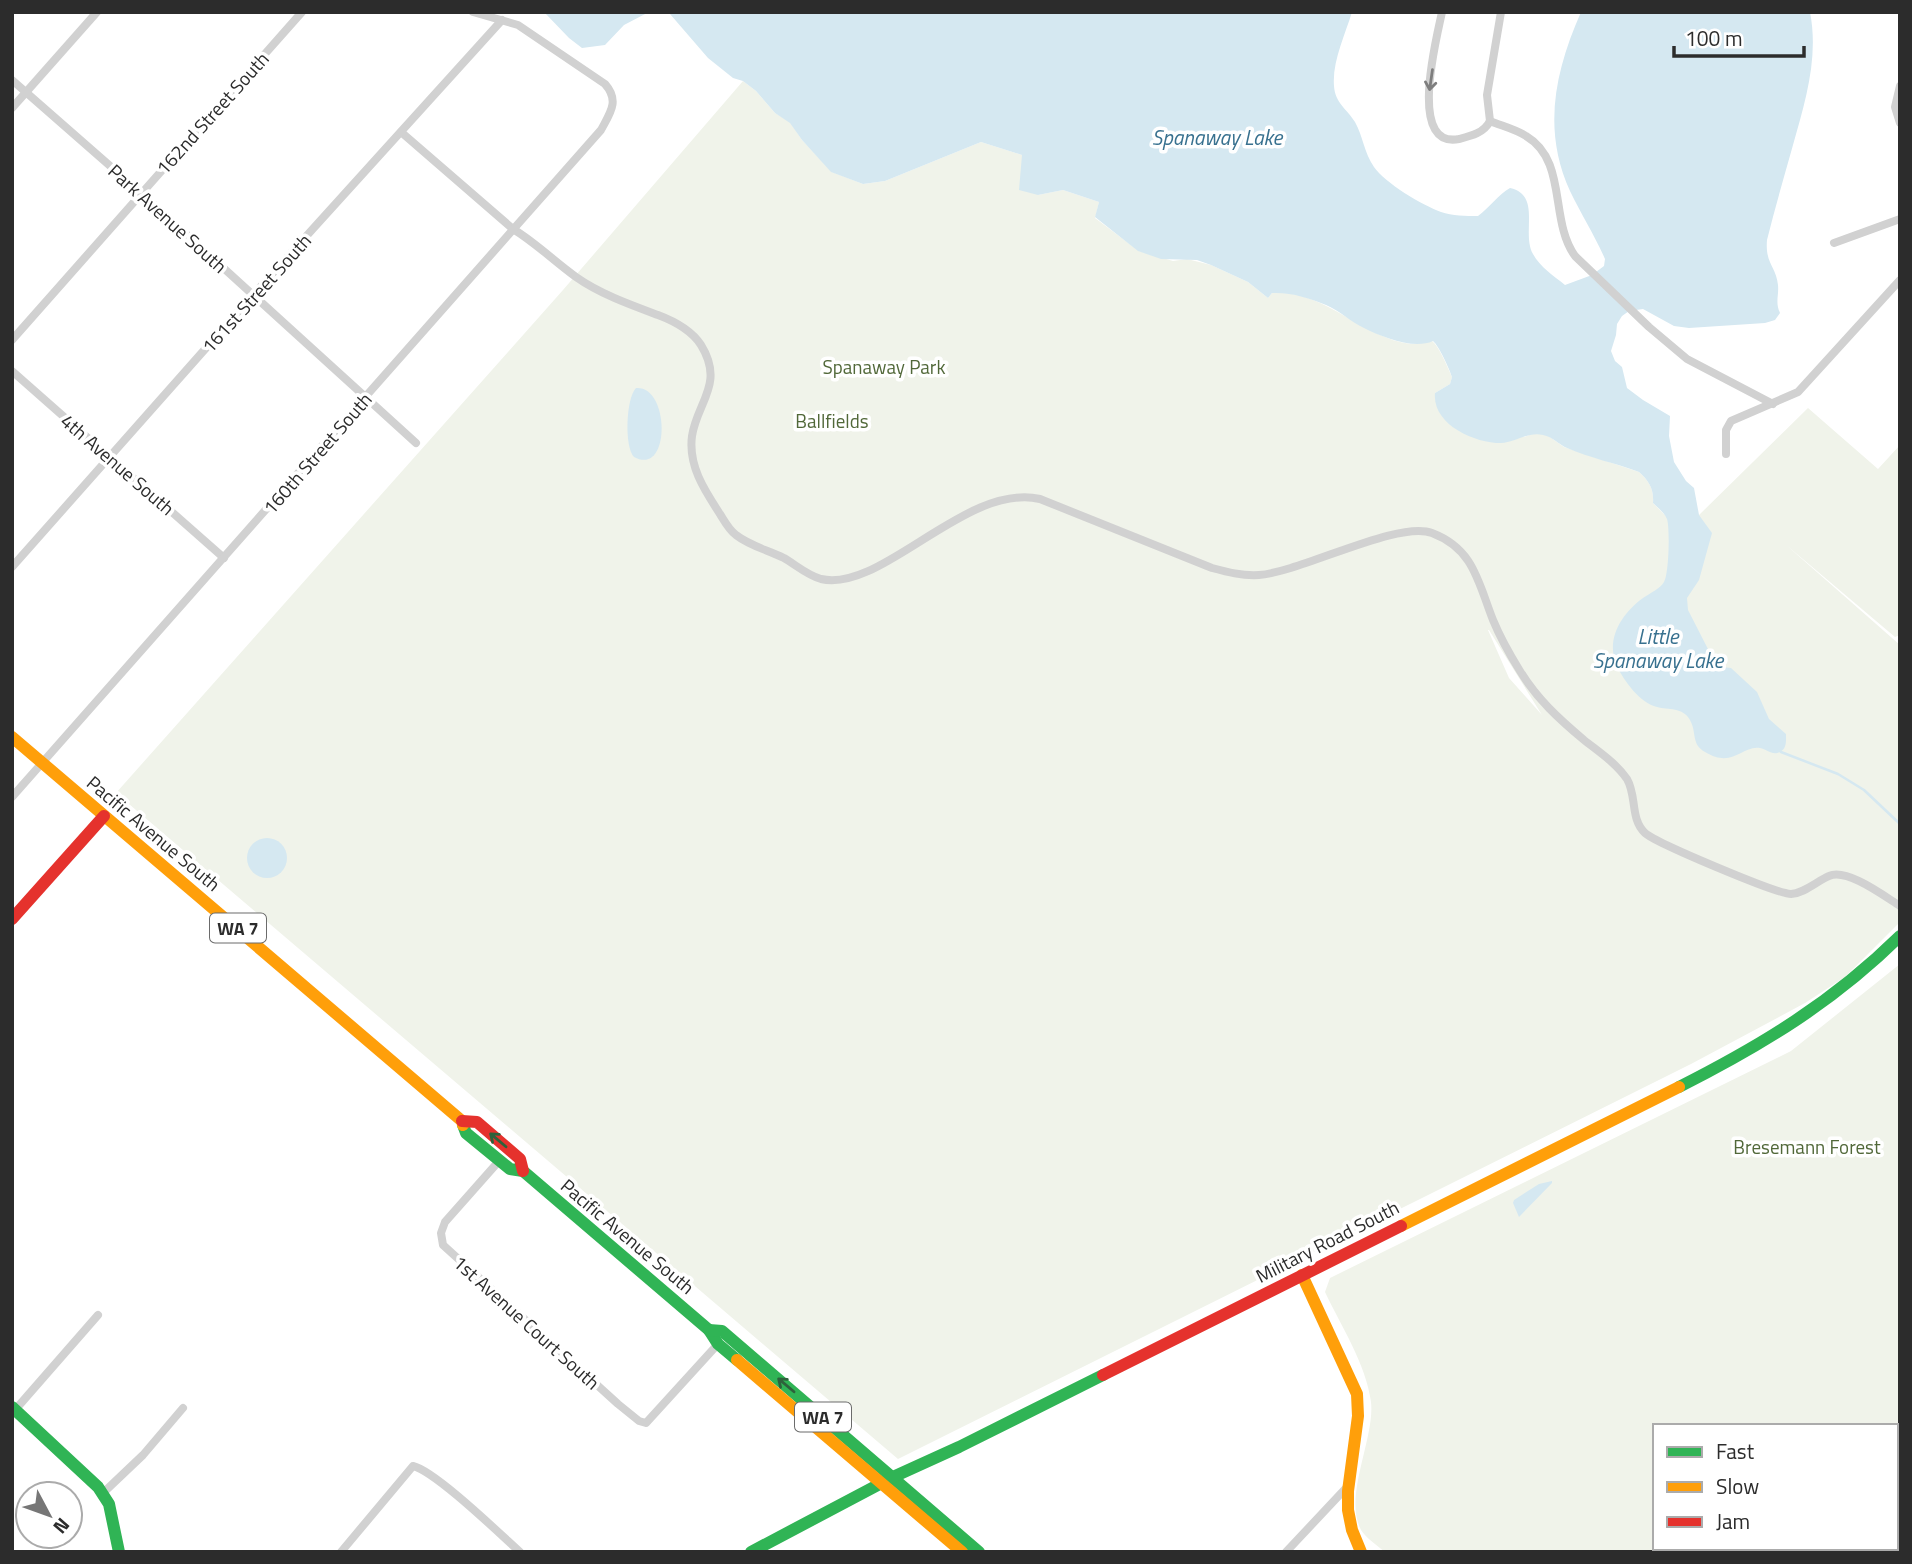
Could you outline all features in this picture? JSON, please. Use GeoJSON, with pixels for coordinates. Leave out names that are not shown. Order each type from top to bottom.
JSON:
{"type":"FeatureCollection","features":[{"type":"Feature","properties":{"kind":"main road","name":"Pacific Avenue South"},"geometry":{"type":"LineString","coordinates":[[12,737],[462,1121],[466,1133],[499,1161],[510,1169],[523,1171],[709,1329],[718,1344],[979,1552]]}},
{"type":"Feature","properties":{"kind":"main road"},"geometry":{"type":"LineString","coordinates":[[12,919],[104,817]]}},
{"type":"Feature","properties":{"kind":"main road","name":"Military Road South"},"geometry":{"type":"LineString","coordinates":[[758,1550],[888,1480],[960,1447],[1771,1039],[1844,989],[1900,936]]}},
{"type":"Feature","properties":{"kind":"main road","name":"Pacific Avenue South"},"geometry":{"type":"LineString","coordinates":[[462,1121],[477,1122],[520,1159],[523,1171]]}},
{"type":"Feature","properties":{"kind":"main road"},"geometry":{"type":"LineString","coordinates":[[1302,1275],[1357,1394],[1356,1428],[1347,1487],[1348,1514],[1361,1552]]}},
{"type":"Feature","properties":{"kind":"main road","name":"Pacific Avenue South"},"geometry":{"type":"LineString","coordinates":[[709,1329],[722,1331],[888,1480],[962,1552]]}},
{"type":"Feature","properties":{"kind":"main road"},"geometry":{"type":"LineString","coordinates":[[14,1408],[103,1493],[119,1552]]}},
{"type":"Feature","properties":{"kind":"street"},"geometry":{"type":"LineString","coordinates":[[12,108],[97,12]]}},
{"type":"Feature","properties":{"kind":"street","name":"162nd Street South"},"geometry":{"type":"LineString","coordinates":[[12,340],[302,12]]}},
{"type":"Feature","properties":{"kind":"street"},"geometry":{"type":"LineString","coordinates":[[473,12],[502,20]]}},
{"type":"Feature","properties":{"kind":"street"},"geometry":{"type":"LineString","coordinates":[[1442,12],[1428,103],[1432,125],[1437,134],[1456,140],[1480,133],[1490,121],[1487,95],[1501,12]]}},
{"type":"Feature","properties":{"kind":"street","name":"160th Street South"},"geometry":{"type":"LineString","coordinates":[[12,797],[601,130],[614,103],[611,91],[597,78],[525,30],[502,20]]}},
{"type":"Feature","properties":{"kind":"street","name":"161st Street South"},"geometry":{"type":"LineString","coordinates":[[12,568],[253,295],[502,20]]}},
{"type":"Feature","properties":{"kind":"street","name":"Park Avenue South"},"geometry":{"type":"LineString","coordinates":[[12,80],[141,193],[416,443]]}},
{"type":"Feature","properties":{"kind":"street"},"geometry":{"type":"LineString","coordinates":[[1900,86],[1895,107],[1900,123]]}},
{"type":"Feature","properties":{"kind":"street"},"geometry":{"type":"LineString","coordinates":[[1490,121],[1526,135],[1548,157],[1568,244],[1575,256],[1649,327],[1687,359],[1773,404]]}},
{"type":"Feature","properties":{"kind":"street"},"geometry":{"type":"LineString","coordinates":[[401,132],[513,229],[530,239],[588,285],[673,322],[698,342],[705,353],[710,379],[708,396],[692,435],[693,458],[702,488],[732,532],[745,541],[789,561],[809,575],[827,580],[872,569],[975,511],[1016,497],[1040,499],[1212,568],[1239,574],[1269,573],[1403,532],[1428,531],[1452,544],[1468,559],[1494,623],[1527,683],[1547,708],[1619,769],[1630,785],[1637,821],[1645,832],[1670,846],[1769,889],[1795,894],[1828,876],[1838,874],[1856,879],[1900,906]]}},
{"type":"Feature","properties":{"kind":"street"},"geometry":{"type":"LineString","coordinates":[[1834,243],[1900,219]]}},
{"type":"Feature","properties":{"kind":"street"},"geometry":{"type":"LineString","coordinates":[[1726,454],[1726,430],[1731,421],[1790,397],[1810,382],[1900,280]]}},
{"type":"Feature","properties":{"kind":"street","name":"4th Avenue South"},"geometry":{"type":"LineString","coordinates":[[12,371],[224,558]]}},
{"type":"Feature","properties":{"kind":"street","name":"1st Avenue Court South"},"geometry":{"type":"LineString","coordinates":[[499,1161],[445,1222],[441,1237],[443,1245],[618,1404],[639,1421],[646,1423],[718,1344]]}},
{"type":"Feature","properties":{"kind":"street"},"geometry":{"type":"LineString","coordinates":[[14,1408],[98,1315]]}},
{"type":"Feature","properties":{"kind":"street"},"geometry":{"type":"LineString","coordinates":[[103,1493],[143,1454],[183,1408]]}},
{"type":"Feature","properties":{"kind":"street"},"geometry":{"type":"LineString","coordinates":[[341,1552],[411,1468],[421,1469],[456,1495],[520,1552]]}},
{"type":"Feature","properties":{"kind":"street"},"geometry":{"type":"LineString","coordinates":[[1286,1552],[1347,1487]]}},
{"type":"Feature","properties":{"kind":"green space"},"geometry":{"type":"Polygon","coordinates":[[[743,81],[756,91],[775,113],[790,122],[802,140],[832,172],[863,184],[885,181],[981,142],[1022,155],[1038,195],[1063,190],[1099,202],[1095,218],[1139,251],[1173,261],[1187,259],[1211,265],[1248,282],[1268,298],[1272,293],[1309,298],[1393,340],[1411,344],[1432,341],[1452,377],[1450,384],[1435,393],[1524,437],[1535,433],[1547,435],[1564,447],[1639,472],[1650,486],[1653,503],[1667,517],[1699,515],[1808,408],[1878,469],[1900,445],[1900,635],[1895,637],[1785,544],[1900,645],[1900,922],[1845,977],[1805,1003],[1691,1064],[898,1459],[116,793],[563,290],[743,81]],[[1489,630],[1509,678],[1542,715],[1489,630]]]}},
{"type":"Feature","properties":{"kind":"green space","name":"Bresemann Forest"},"geometry":{"type":"Polygon","coordinates":[[[1900,964],[1900,1552],[1385,1552],[1361,1530],[1356,1516],[1357,1484],[1369,1433],[1371,1402],[1358,1359],[1325,1292],[1330,1278],[1791,1051],[1900,964]]]}},
{"type":"Feature","properties":{"kind":"water","name":"Spanaway Lake"},"geometry":{"type":"Polygon","coordinates":[[[544,12],[1352,12],[1337,58],[1334,86],[1339,101],[1358,127],[1374,167],[1404,193],[1433,209],[1450,214],[1478,216],[1510,188],[1520,192],[1528,206],[1529,236],[1533,254],[1543,267],[1565,285],[1592,275],[1604,266],[1605,259],[1570,191],[1556,146],[1554,123],[1559,78],[1564,56],[1581,12],[1810,12],[1813,46],[1809,80],[1767,240],[1768,254],[1777,279],[1780,313],[1775,320],[1765,323],[1689,328],[1674,326],[1643,309],[1629,311],[1617,324],[1611,351],[1615,361],[1622,367],[1627,388],[1670,416],[1669,436],[1674,462],[1694,488],[1699,515],[1712,533],[1699,580],[1687,598],[1688,610],[1709,651],[1709,661],[1713,666],[1731,668],[1757,692],[1769,719],[1786,734],[1784,748],[1774,753],[1754,748],[1730,757],[1715,757],[1698,745],[1687,716],[1675,710],[1651,705],[1633,691],[1617,666],[1614,637],[1622,620],[1635,604],[1664,582],[1668,561],[1667,519],[1653,503],[1653,494],[1646,479],[1639,472],[1576,452],[1547,436],[1533,434],[1501,443],[1479,440],[1457,430],[1440,414],[1436,404],[1435,393],[1450,384],[1452,377],[1433,341],[1417,344],[1389,338],[1364,328],[1331,307],[1313,300],[1279,293],[1272,293],[1268,298],[1248,282],[1211,265],[1197,260],[1161,259],[1138,251],[1095,217],[1099,202],[1063,190],[1038,195],[1019,190],[1022,155],[981,142],[885,181],[863,184],[831,172],[790,123],[775,113],[756,91],[743,81],[733,78],[708,58],[670,14],[647,13],[624,25],[605,45],[582,48],[544,12]]]}},
{"type":"Feature","properties":{"kind":"water"},"geometry":{"type":"Polygon","coordinates":[[[636,388],[647,391],[655,400],[660,414],[660,443],[655,454],[646,460],[634,457],[629,443],[628,412],[636,388]]]}},
{"type":"Feature","properties":{"kind":"water"},"geometry":{"type":"Polygon","coordinates":[[[267,838],[281,844],[287,858],[281,872],[267,878],[253,872],[247,858],[253,844],[267,838]]]}},
{"type":"Feature","properties":{"kind":"water"},"geometry":{"type":"Polygon","coordinates":[[[1552,1181],[1519,1217],[1514,1200],[1539,1184],[1552,1181]]]}},
{"type":"Feature","properties":{"kind":"waterway"},"geometry":{"type":"LineString","coordinates":[[1781,752],[1838,774],[1864,790],[1900,824]]}},
{"type":"Feature","properties":{"kind":"traffic: fast"},"geometry":{"type":"LineString","coordinates":[[1679,1087],[1768,1038],[1823,1002],[1900,936]]}},
{"type":"Feature","properties":{"kind":"traffic: fast"},"geometry":{"type":"LineString","coordinates":[[463,1125],[466,1133],[510,1169],[523,1171],[709,1330],[718,1344],[737,1360]]}},
{"type":"Feature","properties":{"kind":"traffic: fast"},"geometry":{"type":"LineString","coordinates":[[709,1330],[722,1331],[979,1552]]}},
{"type":"Feature","properties":{"kind":"traffic: fast"},"geometry":{"type":"LineString","coordinates":[[751,1552],[893,1477],[1103,1375]]}},
{"type":"Feature","properties":{"kind":"traffic: fast"},"geometry":{"type":"LineString","coordinates":[[12,1407],[98,1487],[109,1504],[119,1552]]}},
{"type":"Feature","properties":{"kind":"traffic: slow"},"geometry":{"type":"LineString","coordinates":[[12,737],[462,1121],[463,1125]]}},
{"type":"Feature","properties":{"kind":"traffic: slow"},"geometry":{"type":"LineString","coordinates":[[1401,1226],[1679,1087]]}},
{"type":"Feature","properties":{"kind":"traffic: slow"},"geometry":{"type":"LineString","coordinates":[[1302,1275],[1357,1394],[1358,1416],[1348,1510],[1361,1552]]}},
{"type":"Feature","properties":{"kind":"traffic: slow"},"geometry":{"type":"LineString","coordinates":[[737,1360],[962,1552]]}},
{"type":"Feature","properties":{"kind":"traffic: jam"},"geometry":{"type":"LineString","coordinates":[[12,919],[104,816]]}},
{"type":"Feature","properties":{"kind":"traffic: jam"},"geometry":{"type":"LineString","coordinates":[[462,1121],[477,1122],[520,1159],[523,1171]]}},
{"type":"Feature","properties":{"kind":"traffic: jam"},"geometry":{"type":"LineString","coordinates":[[1103,1375],[1401,1226]]}},
{"type":"Feature","properties":{"kind":"park label","name":"Spanaway Park"},"geometry":{"type":"Point","coordinates":[884,366]}},
{"type":"Feature","properties":{"kind":"park label","name":"Ballfields"},"geometry":{"type":"Point","coordinates":[832,420]}},
{"type":"Feature","properties":{"kind":"water label","name":"Little Spanaway Lake"},"geometry":{"type":"Point","coordinates":[1658,648]}}]}
